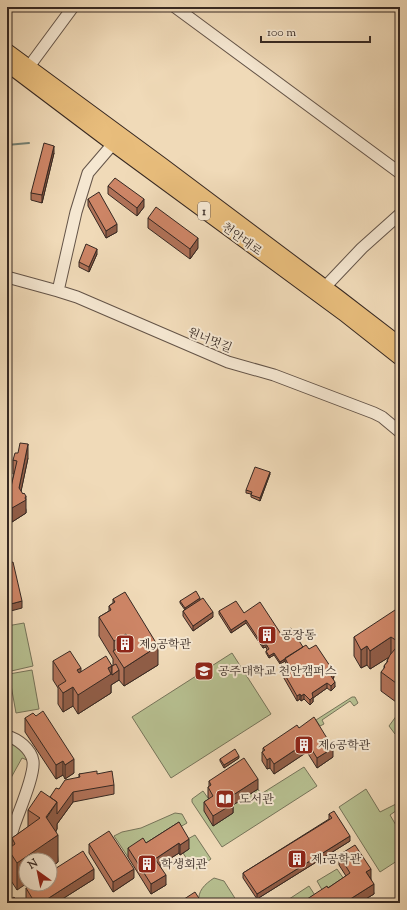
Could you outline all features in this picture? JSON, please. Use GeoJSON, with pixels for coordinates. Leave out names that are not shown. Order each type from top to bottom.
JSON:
{"type":"FeatureCollection","features":[{"type":"Feature","properties":{"kind":"main road","name":"천안대로"},"geometry":{"type":"LineString","coordinates":[[7,51],[26,71],[400,358]]}},
{"type":"Feature","properties":{"kind":"main road","name":"천안대로"},"geometry":{"type":"LineString","coordinates":[[7,64],[26,71]]}},
{"type":"Feature","properties":{"kind":"main road","name":"천안대로"},"geometry":{"type":"LineString","coordinates":[[117,140],[325,287],[400,346]]}},
{"type":"Feature","properties":{"kind":"street"},"geometry":{"type":"LineString","coordinates":[[26,71],[73,7]]}},
{"type":"Feature","properties":{"kind":"street"},"geometry":{"type":"LineString","coordinates":[[175,7],[400,173]]}},
{"type":"Feature","properties":{"kind":"street"},"geometry":{"type":"LineString","coordinates":[[58,291],[88,173],[117,140]]}},
{"type":"Feature","properties":{"kind":"street"},"geometry":{"type":"LineString","coordinates":[[325,287],[362,248],[400,214]]}},
{"type":"Feature","properties":{"kind":"street","name":"원너멋길"},"geometry":{"type":"LineString","coordinates":[[7,277],[58,291],[77,298],[228,362],[287,380],[374,413],[382,417],[400,432]]}},
{"type":"Feature","properties":{"kind":"street"},"geometry":{"type":"LineString","coordinates":[[7,736],[21,742],[33,761],[30,780],[13,828],[7,853]]}},
{"type":"Feature","properties":{"kind":"green space"},"geometry":{"type":"Polygon","coordinates":[[[24,623],[33,666],[7,672],[7,626],[24,623]]]}},
{"type":"Feature","properties":{"kind":"green space"},"geometry":{"type":"Polygon","coordinates":[[[232,653],[271,714],[171,778],[132,717],[232,653]]]}},
{"type":"Feature","properties":{"kind":"green space"},"geometry":{"type":"Polygon","coordinates":[[[32,670],[39,709],[16,713],[9,674],[32,670]]]}},
{"type":"Feature","properties":{"kind":"green space"},"geometry":{"type":"Polygon","coordinates":[[[352,697],[355,697],[358,703],[354,706],[350,701],[322,720],[324,724],[320,726],[316,720],[352,697]]]}},
{"type":"Feature","properties":{"kind":"green space"},"geometry":{"type":"Polygon","coordinates":[[[397,715],[400,715],[399,735],[395,734],[389,726],[397,715]]]}},
{"type":"Feature","properties":{"kind":"green space"},"geometry":{"type":"Polygon","coordinates":[[[7,739],[14,741],[32,762],[22,758],[7,785],[7,739]]]}},
{"type":"Feature","properties":{"kind":"green space"},"geometry":{"type":"Polygon","coordinates":[[[304,767],[317,786],[222,847],[192,802],[192,799],[203,791],[213,805],[230,807],[258,789],[261,794],[304,767]]]}},
{"type":"Feature","properties":{"kind":"green space"},"geometry":{"type":"Polygon","coordinates":[[[366,789],[380,812],[400,802],[400,808],[390,815],[400,832],[400,859],[380,872],[339,807],[366,789]]]}},
{"type":"Feature","properties":{"kind":"green space"},"geometry":{"type":"Polygon","coordinates":[[[175,813],[182,814],[187,823],[128,857],[114,836],[122,832],[141,828],[175,813]]]}},
{"type":"Feature","properties":{"kind":"green space"},"geometry":{"type":"Polygon","coordinates":[[[195,835],[211,859],[197,869],[192,867],[183,853],[184,841],[195,835]]]}},
{"type":"Feature","properties":{"kind":"green space"},"geometry":{"type":"Polygon","coordinates":[[[337,869],[346,882],[325,895],[317,881],[337,869]]]}},
{"type":"Feature","properties":{"kind":"green space"},"geometry":{"type":"Polygon","coordinates":[[[214,878],[224,881],[238,903],[199,903],[200,891],[214,878]]]}},
{"type":"Feature","properties":{"kind":"green space"},"geometry":{"type":"Polygon","coordinates":[[[309,886],[318,900],[312,903],[283,903],[309,886]]]}},
{"type":"Feature","properties":{"kind":"building"},"geometry":{"type":"Polygon","coordinates":[[[44,143],[54,146],[42,195],[31,193],[44,143]]]}},
{"type":"Feature","properties":{"kind":"building"},"geometry":{"type":"Polygon","coordinates":[[[115,178],[144,199],[137,208],[108,186],[115,178]]]}},
{"type":"Feature","properties":{"kind":"building"},"geometry":{"type":"Polygon","coordinates":[[[99,192],[117,224],[106,231],[88,199],[99,192]]]}},
{"type":"Feature","properties":{"kind":"building"},"geometry":{"type":"Polygon","coordinates":[[[156,207],[198,238],[190,249],[148,218],[156,207]]]}},
{"type":"Feature","properties":{"kind":"building"},"geometry":{"type":"Polygon","coordinates":[[[86,244],[97,249],[89,267],[79,262],[86,244]]]}},
{"type":"Feature","properties":{"kind":"building"},"geometry":{"type":"Polygon","coordinates":[[[20,443],[28,444],[19,488],[26,496],[26,500],[12,508],[7,500],[7,489],[11,487],[17,461],[13,460],[15,453],[18,453],[20,443]]]}},
{"type":"Feature","properties":{"kind":"building"},"geometry":{"type":"Polygon","coordinates":[[[255,467],[270,472],[260,498],[251,495],[252,492],[246,490],[255,467]]]}},
{"type":"Feature","properties":{"kind":"building"},"geometry":{"type":"Polygon","coordinates":[[[13,562],[22,601],[7,605],[7,564],[13,562]]]}},
{"type":"Feature","properties":{"kind":"building"},"geometry":{"type":"Polygon","coordinates":[[[196,591],[200,598],[185,608],[180,601],[196,591]]]}},
{"type":"Feature","properties":{"kind":"building"},"geometry":{"type":"Polygon","coordinates":[[[125,592],[158,646],[124,668],[113,651],[130,641],[126,634],[114,641],[99,617],[111,610],[109,606],[115,602],[113,599],[125,592]]]}},
{"type":"Feature","properties":{"kind":"building"},"geometry":{"type":"Polygon","coordinates":[[[203,598],[213,612],[193,626],[183,611],[203,598]]]}},
{"type":"Feature","properties":{"kind":"building","name":"공장동"},"geometry":{"type":"Polygon","coordinates":[[[236,601],[244,613],[260,602],[281,634],[291,628],[303,647],[280,662],[274,653],[269,656],[266,651],[269,649],[266,644],[263,646],[246,620],[231,630],[219,611],[236,601]]]}},
{"type":"Feature","properties":{"kind":"building"},"geometry":{"type":"Polygon","coordinates":[[[395,610],[400,617],[400,643],[391,637],[370,651],[367,646],[361,650],[354,637],[395,610]]]}},
{"type":"Feature","properties":{"kind":"building"},"geometry":{"type":"Polygon","coordinates":[[[400,643],[400,678],[396,683],[381,672],[390,655],[400,643]]]}},
{"type":"Feature","properties":{"kind":"building"},"geometry":{"type":"Polygon","coordinates":[[[306,645],[309,649],[316,645],[334,672],[331,676],[335,682],[331,686],[327,683],[312,693],[313,697],[310,700],[304,694],[297,696],[281,668],[288,664],[285,658],[306,645]]]}},
{"type":"Feature","properties":{"kind":"building"},"geometry":{"type":"Polygon","coordinates":[[[70,651],[81,668],[77,670],[79,673],[106,656],[112,666],[108,668],[111,674],[78,695],[73,687],[63,693],[58,686],[66,681],[53,661],[70,651]]]}},
{"type":"Feature","properties":{"kind":"building"},"geometry":{"type":"Polygon","coordinates":[[[116,664],[119,670],[112,675],[112,666],[116,664]]]}},
{"type":"Feature","properties":{"kind":"building"},"geometry":{"type":"Polygon","coordinates":[[[43,711],[74,759],[65,765],[63,761],[56,765],[25,718],[33,713],[36,716],[43,711]]]}},
{"type":"Feature","properties":{"kind":"building"},"geometry":{"type":"Polygon","coordinates":[[[314,717],[333,748],[317,758],[307,742],[274,764],[270,758],[267,760],[262,752],[265,750],[263,748],[297,725],[299,728],[314,717]]]}},
{"type":"Feature","properties":{"kind":"building"},"geometry":{"type":"Polygon","coordinates":[[[235,749],[239,756],[224,765],[220,759],[235,749]]]}},
{"type":"Feature","properties":{"kind":"building","name":"도서관"},"geometry":{"type":"Polygon","coordinates":[[[244,758],[258,779],[230,797],[233,804],[213,816],[204,802],[213,796],[208,787],[211,785],[209,781],[244,758]]]}},
{"type":"Feature","properties":{"kind":"building"},"geometry":{"type":"Polygon","coordinates":[[[97,771],[97,774],[112,771],[114,785],[73,792],[57,814],[57,802],[50,797],[56,788],[59,789],[65,780],[80,777],[79,774],[97,771]]]}},
{"type":"Feature","properties":{"kind":"building"},"geometry":{"type":"Polygon","coordinates":[[[41,791],[57,802],[46,817],[58,835],[33,852],[18,852],[17,863],[8,849],[15,844],[12,838],[40,818],[28,810],[41,791]]]}},
{"type":"Feature","properties":{"kind":"building","name":"제1공학관"},"geometry":{"type":"Polygon","coordinates":[[[334,811],[350,836],[257,894],[243,873],[332,818],[329,814],[334,811]]]}},
{"type":"Feature","properties":{"kind":"building"},"geometry":{"type":"Polygon","coordinates":[[[179,822],[189,839],[180,845],[179,843],[155,859],[166,875],[151,884],[128,848],[143,838],[146,843],[179,822]]]}},
{"type":"Feature","properties":{"kind":"building"},"geometry":{"type":"Polygon","coordinates":[[[109,831],[134,869],[113,882],[89,844],[109,831]]]}},
{"type":"Feature","properties":{"kind":"building"},"geometry":{"type":"Polygon","coordinates":[[[355,845],[371,869],[366,872],[374,884],[344,903],[301,903],[327,886],[328,888],[350,873],[339,855],[355,845]]]}},
{"type":"Feature","properties":{"kind":"building"},"geometry":{"type":"Polygon","coordinates":[[[83,851],[94,869],[41,903],[35,903],[28,892],[58,892],[58,867],[83,851]]]}},
{"type":"Feature","properties":{"kind":"building"},"geometry":{"type":"Polygon","coordinates":[[[195,892],[202,903],[178,903],[195,892]]]}},
{"type":"Feature","properties":{"kind":"building"},"geometry":{"type":"Polygon","coordinates":[[[14,897],[18,902],[7,903],[7,902],[14,897]]]}},
{"type":"Feature","properties":{"kind":"building"},"geometry":{"type":"Polygon","coordinates":[[[124,899],[127,903],[117,903],[124,899]]]}},
{"type":"Feature","properties":{"kind":"waterway"},"geometry":{"type":"LineString","coordinates":[[7,145],[29,143]]}},
{"type":"Feature","properties":{"kind":"place","name":"공장동"},"geometry":{"type":"Point","coordinates":[267,635]}},
{"type":"Feature","properties":{"kind":"place","name":"제9공학관"},"geometry":{"type":"Point","coordinates":[125,644]}},
{"type":"Feature","properties":{"kind":"place","name":"공주대학교 천안캠퍼스"},"geometry":{"type":"Point","coordinates":[204,671]}},
{"type":"Feature","properties":{"kind":"place","name":"제6공학관"},"geometry":{"type":"Point","coordinates":[304,745]}},
{"type":"Feature","properties":{"kind":"place","name":"도서관"},"geometry":{"type":"Point","coordinates":[225,799]}},
{"type":"Feature","properties":{"kind":"place","name":"제1공학관"},"geometry":{"type":"Point","coordinates":[297,859]}},
{"type":"Feature","properties":{"kind":"place","name":"학생회관"},"geometry":{"type":"Point","coordinates":[147,864]}}]}
